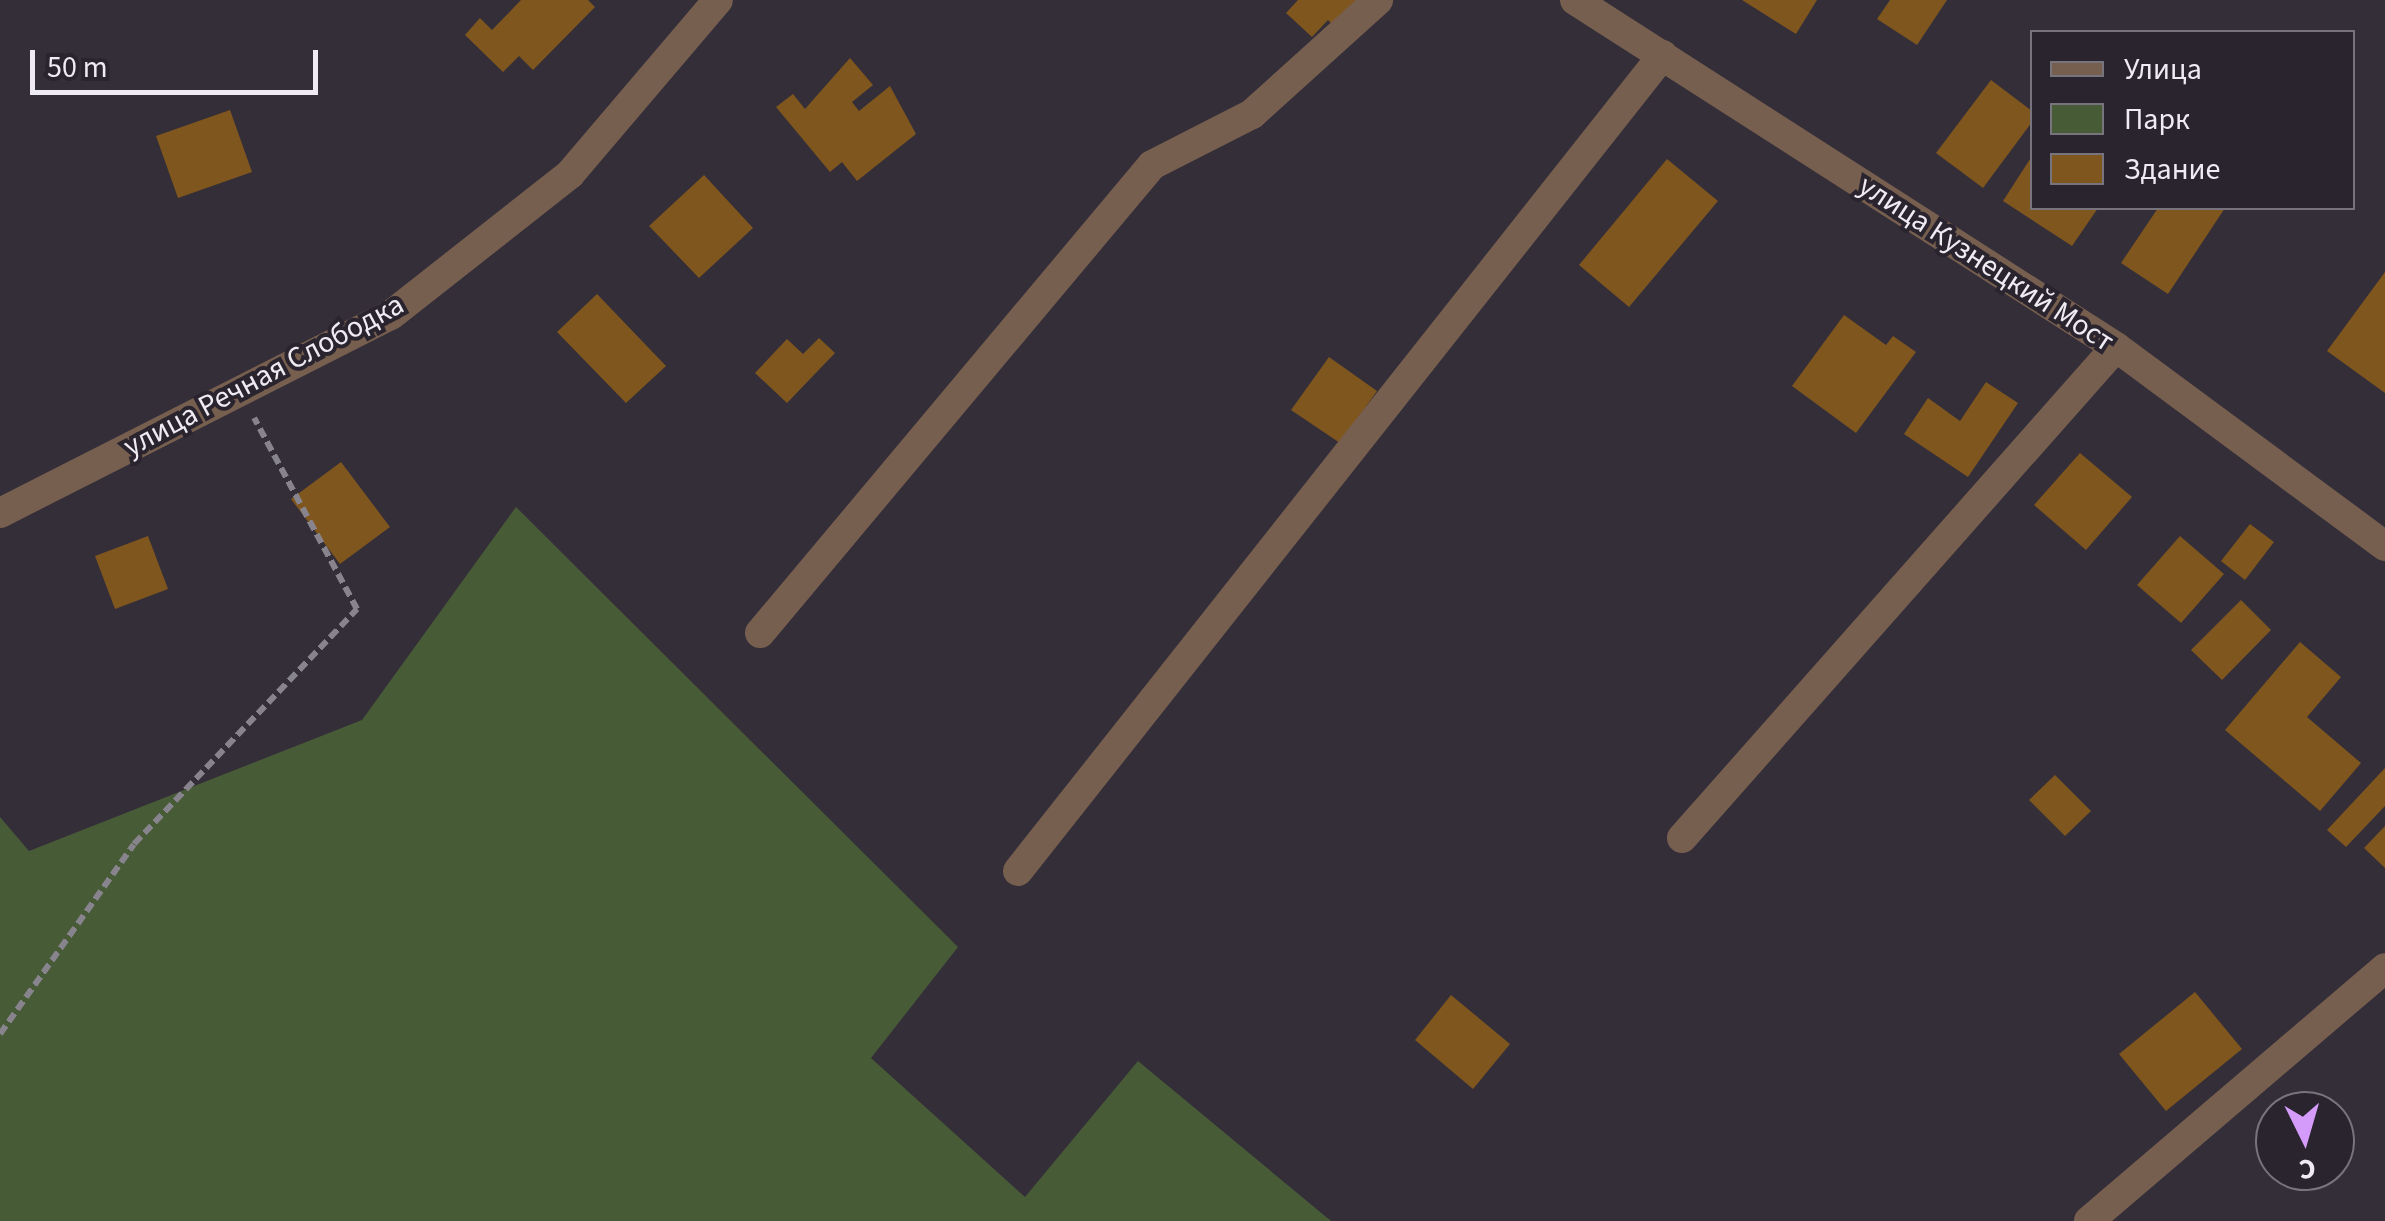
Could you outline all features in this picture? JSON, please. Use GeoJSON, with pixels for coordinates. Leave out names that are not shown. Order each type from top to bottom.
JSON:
{"type":"FeatureCollection","features":[{"type":"Feature","properties":{"kind":"street","name":"улица Речная Слободка"},"geometry":{"type":"LineString","coordinates":[[0,513],[391,315],[570,174],[718,0]]}},
{"type":"Feature","properties":{"kind":"street"},"geometry":{"type":"LineString","coordinates":[[760,633],[1152,165],[1252,114],[1378,0]]}},
{"type":"Feature","properties":{"kind":"street","name":"улица Кузнецкий Мост"},"geometry":{"type":"LineString","coordinates":[[1575,0],[2116,346],[2385,546]]}},
{"type":"Feature","properties":{"kind":"street"},"geometry":{"type":"LineString","coordinates":[[1018,871],[1663,56]]}},
{"type":"Feature","properties":{"kind":"street"},"geometry":{"type":"LineString","coordinates":[[1682,838],[2116,346]]}},
{"type":"Feature","properties":{"kind":"street"},"geometry":{"type":"LineString","coordinates":[[2088,1221],[2385,968]]}},
{"type":"Feature","properties":{"kind":"path"},"geometry":{"type":"LineString","coordinates":[[0,1034],[134,844],[357,609],[239,392]]}},
{"type":"Feature","properties":{"kind":"green space"},"geometry":{"type":"Polygon","coordinates":[[[516,507],[958,947],[871,1058],[1025,1197],[1138,1061],[1331,1221],[0,1221],[0,817],[29,851],[362,720],[516,507]]]}},
{"type":"Feature","properties":{"kind":"building"},"geometry":{"type":"Polygon","coordinates":[[[521,0],[588,0],[595,7],[533,70],[519,56],[503,72],[465,35],[480,18],[492,30],[521,0]]]}},
{"type":"Feature","properties":{"kind":"building"},"geometry":{"type":"Polygon","coordinates":[[[1298,0],[1363,0],[1337,29],[1328,20],[1312,37],[1286,13],[1298,0]]]}},
{"type":"Feature","properties":{"kind":"building"},"geometry":{"type":"Polygon","coordinates":[[[1742,0],[1817,0],[1796,34],[1742,0]]]}},
{"type":"Feature","properties":{"kind":"building"},"geometry":{"type":"Polygon","coordinates":[[[1890,0],[1947,0],[1917,45],[1877,19],[1890,0]]]}},
{"type":"Feature","properties":{"kind":"building"},"geometry":{"type":"Polygon","coordinates":[[[850,58],[873,85],[852,102],[859,111],[890,86],[916,134],[857,181],[842,162],[830,172],[776,107],[793,94],[805,109],[850,58]]]}},
{"type":"Feature","properties":{"kind":"building"},"geometry":{"type":"Polygon","coordinates":[[[1991,80],[2030,109],[2030,125],[1983,188],[1936,153],[1991,80]]]}},
{"type":"Feature","properties":{"kind":"building"},"geometry":{"type":"Polygon","coordinates":[[[230,110],[252,172],[178,198],[156,136],[230,110]]]}},
{"type":"Feature","properties":{"kind":"building"},"geometry":{"type":"Polygon","coordinates":[[[1667,159],[1718,201],[1629,307],[1579,265],[1667,159]]]}},
{"type":"Feature","properties":{"kind":"building"},"geometry":{"type":"Polygon","coordinates":[[[2030,159],[2030,210],[2097,210],[2072,246],[2003,201],[2030,159]]]}},
{"type":"Feature","properties":{"kind":"building"},"geometry":{"type":"Polygon","coordinates":[[[704,175],[753,228],[699,278],[649,226],[704,175]]]}},
{"type":"Feature","properties":{"kind":"building"},"geometry":{"type":"Polygon","coordinates":[[[2157,210],[2224,210],[2168,294],[2121,263],[2157,210]]]}},
{"type":"Feature","properties":{"kind":"building"},"geometry":{"type":"Polygon","coordinates":[[[2385,272],[2385,393],[2327,351],[2385,272]]]}},
{"type":"Feature","properties":{"kind":"building"},"geometry":{"type":"Polygon","coordinates":[[[597,294],[666,366],[626,403],[557,332],[597,294]]]}},
{"type":"Feature","properties":{"kind":"building"},"geometry":{"type":"Polygon","coordinates":[[[1844,315],[1886,345],[1893,336],[1916,352],[1856,433],[1792,386],[1844,315]]]}},
{"type":"Feature","properties":{"kind":"building"},"geometry":{"type":"Polygon","coordinates":[[[819,338],[835,353],[787,403],[755,373],[787,339],[803,354],[819,338]]]}},
{"type":"Feature","properties":{"kind":"building"},"geometry":{"type":"Polygon","coordinates":[[[1329,357],[1377,391],[1340,443],[1291,410],[1329,357]]]}},
{"type":"Feature","properties":{"kind":"building"},"geometry":{"type":"Polygon","coordinates":[[[1986,382],[2018,403],[1968,477],[1904,434],[1928,398],[1960,421],[1986,382]]]}},
{"type":"Feature","properties":{"kind":"building"},"geometry":{"type":"Polygon","coordinates":[[[2080,453],[2132,497],[2086,550],[2034,505],[2080,453]]]}},
{"type":"Feature","properties":{"kind":"building"},"geometry":{"type":"Polygon","coordinates":[[[341,462],[390,527],[340,564],[291,499],[341,462]]]}},
{"type":"Feature","properties":{"kind":"building"},"geometry":{"type":"Polygon","coordinates":[[[2250,524],[2274,542],[2245,580],[2221,561],[2250,524]]]}},
{"type":"Feature","properties":{"kind":"building"},"geometry":{"type":"Polygon","coordinates":[[[148,536],[168,589],[115,609],[95,556],[148,536]]]}},
{"type":"Feature","properties":{"kind":"building"},"geometry":{"type":"Polygon","coordinates":[[[2180,536],[2224,574],[2181,623],[2137,585],[2180,536]]]}},
{"type":"Feature","properties":{"kind":"building"},"geometry":{"type":"Polygon","coordinates":[[[2241,600],[2271,630],[2222,680],[2191,650],[2241,600]]]}},
{"type":"Feature","properties":{"kind":"building"},"geometry":{"type":"Polygon","coordinates":[[[2300,642],[2341,677],[2307,717],[2361,763],[2320,811],[2225,730],[2300,642]]]}},
{"type":"Feature","properties":{"kind":"building"},"geometry":{"type":"Polygon","coordinates":[[[2385,768],[2385,806],[2346,847],[2327,830],[2385,768]]]}},
{"type":"Feature","properties":{"kind":"building"},"geometry":{"type":"Polygon","coordinates":[[[2055,775],[2091,811],[2065,836],[2029,800],[2055,775]]]}},
{"type":"Feature","properties":{"kind":"building"},"geometry":{"type":"Polygon","coordinates":[[[2385,826],[2385,868],[2364,848],[2385,826]]]}},
{"type":"Feature","properties":{"kind":"building"},"geometry":{"type":"Polygon","coordinates":[[[2195,992],[2242,1049],[2166,1111],[2119,1054],[2195,992]]]}},
{"type":"Feature","properties":{"kind":"building"},"geometry":{"type":"Polygon","coordinates":[[[1451,995],[1510,1044],[1473,1089],[1415,1040],[1451,995]]]}}]}
